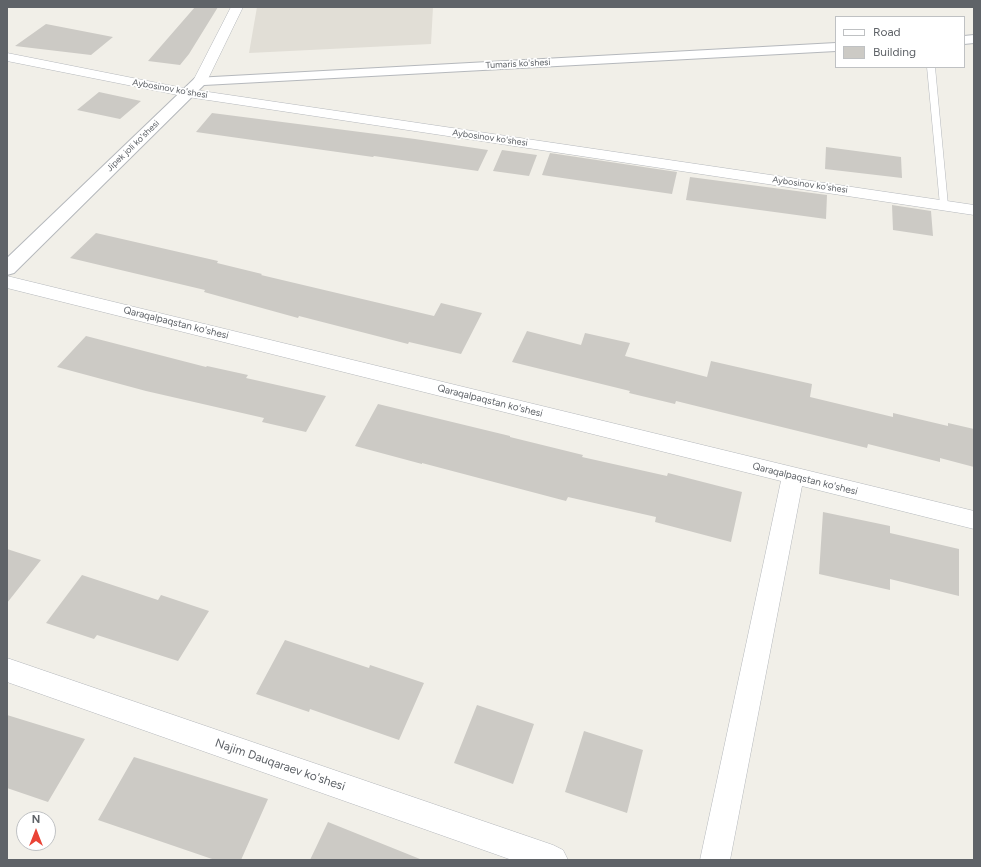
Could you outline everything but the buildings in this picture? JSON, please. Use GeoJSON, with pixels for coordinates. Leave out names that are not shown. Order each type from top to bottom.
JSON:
{"type":"FeatureCollection","features":[{"type":"Feature","properties":{"kind":"street","name":"Jipek joli ko'shesi"},"geometry":{"type":"LineString","coordinates":[[7,269],[200,81],[237,7]]}},
{"type":"Feature","properties":{"kind":"street","name":"Tumaris ko'shesi"},"geometry":{"type":"LineString","coordinates":[[200,81],[835,47]]}},
{"type":"Feature","properties":{"kind":"street","name":"Aybosinov ko'shesi"},"geometry":{"type":"LineString","coordinates":[[7,58],[188,93],[974,210]]}},
{"type":"Feature","properties":{"kind":"street","name":"Qaraqalpaqstan ko'shesi"},"geometry":{"type":"LineString","coordinates":[[7,282],[974,520]]}},
{"type":"Feature","properties":{"kind":"street"},"geometry":{"type":"LineString","coordinates":[[714,860],[793,476]]}},
{"type":"Feature","properties":{"kind":"street","name":"Najim Dauqaraev ko'shesi"},"geometry":{"type":"LineString","coordinates":[[7,670],[553,860]]}},
{"type":"Feature","properties":{"kind":"lane"},"geometry":{"type":"LineString","coordinates":[[931,68],[944,205]]}},
{"type":"Feature","properties":{"kind":"shaded area"},"geometry":{"type":"Polygon","coordinates":[[[257,7],[433,7],[431,44],[249,53],[257,7]]]}}]}
